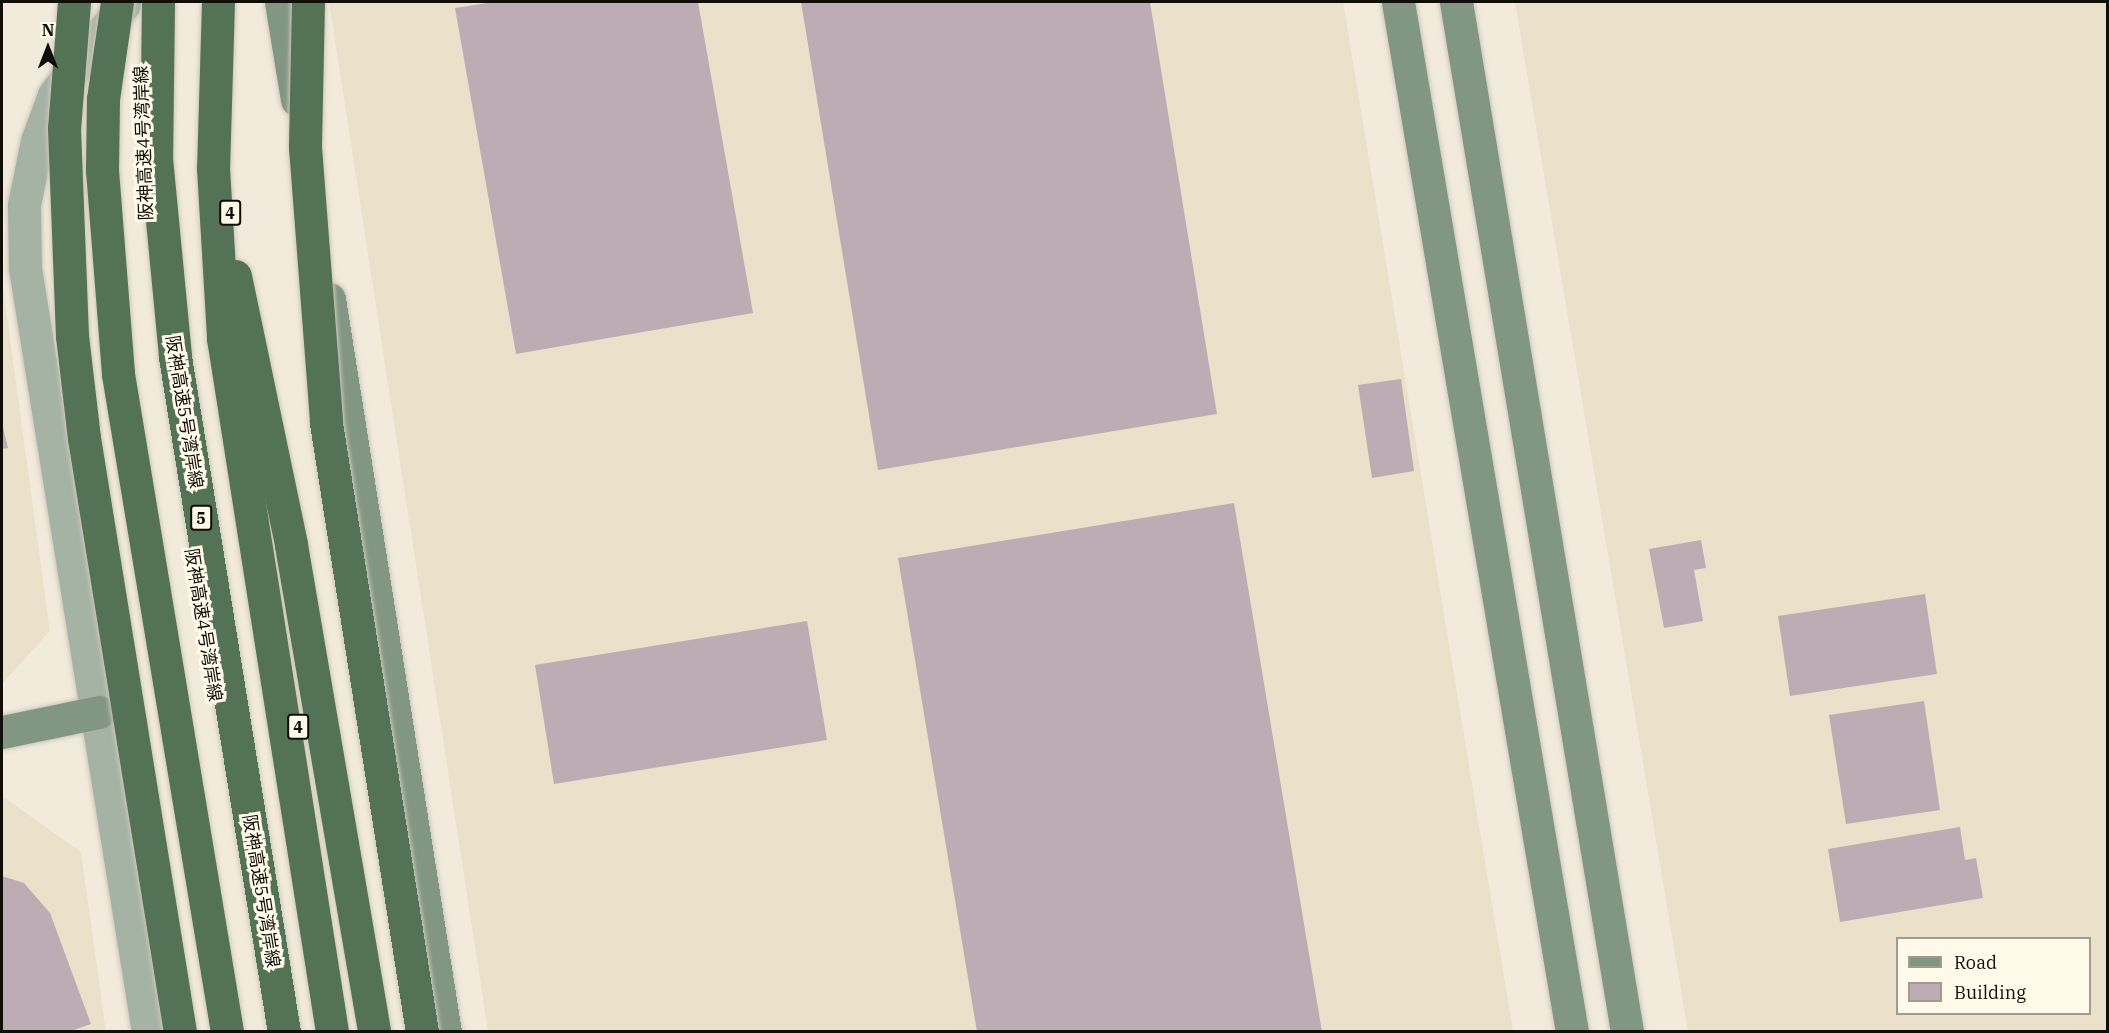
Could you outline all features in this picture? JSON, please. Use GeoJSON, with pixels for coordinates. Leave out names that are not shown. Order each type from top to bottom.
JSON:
{"type":"FeatureCollection","features":[{"type":"Feature","properties":{"kind":"highway"},"geometry":{"type":"LineString","coordinates":[[74,2],[64,128],[72,336],[84,438],[180,1032]]}},
{"type":"Feature","properties":{"kind":"highway"},"geometry":{"type":"LineString","coordinates":[[117,2],[103,99],[102,170],[118,374],[226,1032]]}},
{"type":"Feature","properties":{"kind":"highway","name":"阪神高速4号湾岸線"},"geometry":{"type":"LineString","coordinates":[[144,2],[142,160],[160,359],[269,1032]]}},
{"type":"Feature","properties":{"kind":"highway","name":"阪神高速5号湾岸線"},"geometry":{"type":"LineString","coordinates":[[158,2],[156,158],[173,346],[284,1032]]}},
{"type":"Feature","properties":{"kind":"highway"},"geometry":{"type":"LineString","coordinates":[[218,2],[213,168],[217,261],[233,422],[332,1032]]}},
{"type":"Feature","properties":{"kind":"highway","name":"4"},"geometry":{"type":"LineString","coordinates":[[232,2],[228,155],[232,259],[248,423],[347,1032]]}},
{"type":"Feature","properties":{"kind":"highway"},"geometry":{"type":"LineString","coordinates":[[308,2],[305,147],[326,423],[422,1032]]}},
{"type":"Feature","properties":{"kind":"highway"},"geometry":{"type":"LineString","coordinates":[[213,168],[291,545],[374,1032]]}},
{"type":"Feature","properties":{"kind":"street"},"geometry":{"type":"LineString","coordinates":[[126,2],[54,95],[37,141],[24,205],[26,268],[99,712],[148,1032]]}},
{"type":"Feature","properties":{"kind":"street"},"geometry":{"type":"LineString","coordinates":[[282,2],[445,1032]]}},
{"type":"Feature","properties":{"kind":"street"},"geometry":{"type":"LineString","coordinates":[[1398,2],[1572,1032]]}},
{"type":"Feature","properties":{"kind":"street"},"geometry":{"type":"LineString","coordinates":[[1456,2],[1627,1032]]}},
{"type":"Feature","properties":{"kind":"street"},"geometry":{"type":"LineString","coordinates":[[2,732],[99,712]]}},
{"type":"Feature","properties":{"kind":"shaded area"},"geometry":{"type":"Polygon","coordinates":[[[329,2],[1343,2],[1513,1031],[488,1031],[329,2]]]}},
{"type":"Feature","properties":{"kind":"shaded area"},"geometry":{"type":"Polygon","coordinates":[[[1515,2],[2107,2],[2107,1031],[1688,1031],[1515,2]]]}},
{"type":"Feature","properties":{"kind":"shaded area"},"geometry":{"type":"Polygon","coordinates":[[[2,280],[50,631],[2,684],[2,280]]]}},
{"type":"Feature","properties":{"kind":"shaded area"},"geometry":{"type":"Polygon","coordinates":[[[2,796],[81,852],[106,1031],[2,1031],[2,796]]]}},
{"type":"Feature","properties":{"kind":"building"},"geometry":{"type":"Polygon","coordinates":[[[494,2],[698,2],[753,313],[516,354],[455,8],[494,2]]]}},
{"type":"Feature","properties":{"kind":"building"},"geometry":{"type":"Polygon","coordinates":[[[801,2],[1150,2],[1217,414],[878,470],[801,2]]]}},
{"type":"Feature","properties":{"kind":"building"},"geometry":{"type":"Polygon","coordinates":[[[1401,379],[1414,471],[1372,478],[1358,385],[1401,379]]]}},
{"type":"Feature","properties":{"kind":"building"},"geometry":{"type":"Polygon","coordinates":[[[2,423],[8,448],[2,449],[2,423]]]}},
{"type":"Feature","properties":{"kind":"building"},"geometry":{"type":"Polygon","coordinates":[[[1234,503],[1322,1032],[977,1032],[898,558],[1234,503]]]}},
{"type":"Feature","properties":{"kind":"building"},"geometry":{"type":"Polygon","coordinates":[[[1701,540],[1706,568],[1694,570],[1703,621],[1664,628],[1649,549],[1701,540]]]}},
{"type":"Feature","properties":{"kind":"building"},"geometry":{"type":"Polygon","coordinates":[[[1925,594],[1937,674],[1790,696],[1778,616],[1925,594]]]}},
{"type":"Feature","properties":{"kind":"building"},"geometry":{"type":"Polygon","coordinates":[[[807,621],[827,740],[554,784],[535,665],[807,621]]]}},
{"type":"Feature","properties":{"kind":"building"},"geometry":{"type":"Polygon","coordinates":[[[1924,701],[1940,810],[1846,824],[1829,715],[1924,701]]]}},
{"type":"Feature","properties":{"kind":"building"},"geometry":{"type":"Polygon","coordinates":[[[1960,827],[1965,860],[1976,858],[1983,898],[1840,922],[1828,849],[1960,827]]]}},
{"type":"Feature","properties":{"kind":"building"},"geometry":{"type":"Polygon","coordinates":[[[2,876],[24,883],[50,913],[91,1024],[68,1032],[2,1032],[2,876]]]}}]}
